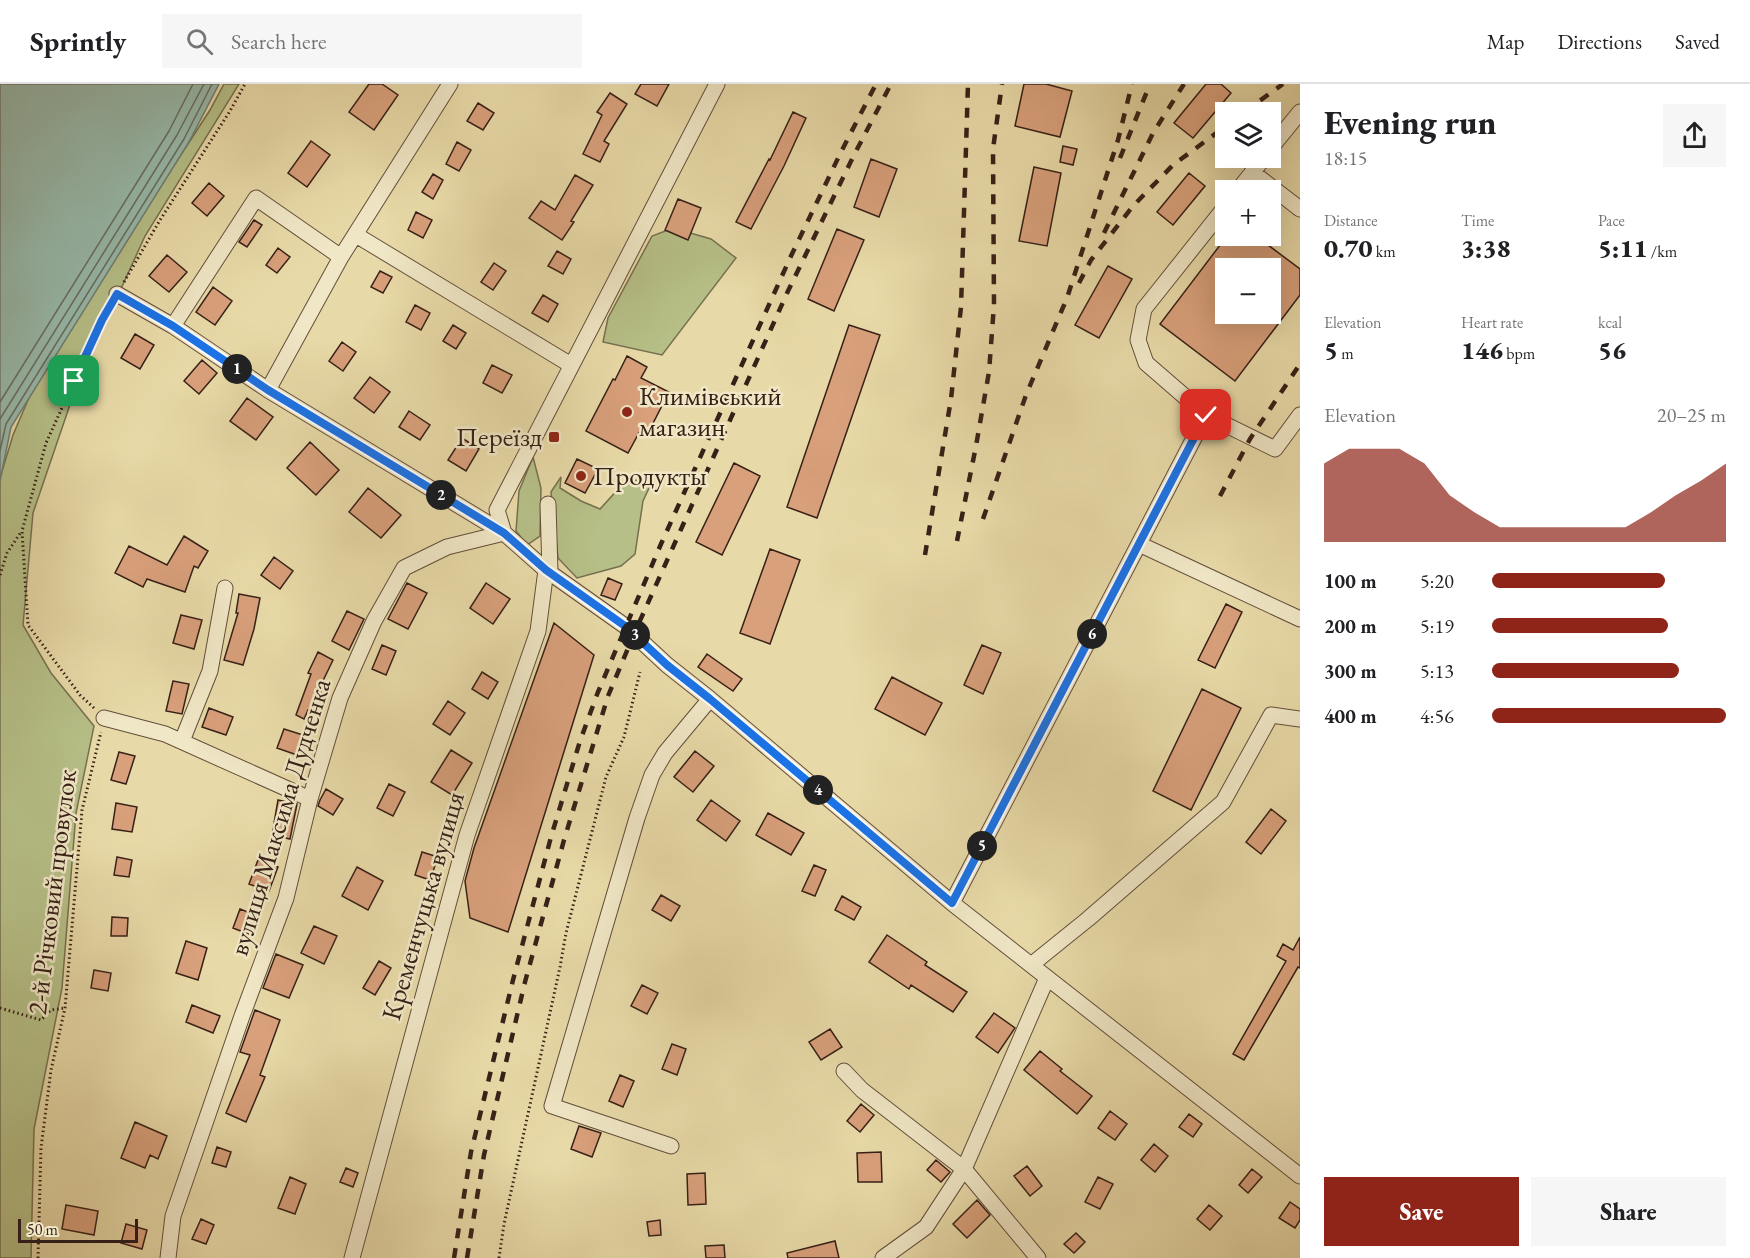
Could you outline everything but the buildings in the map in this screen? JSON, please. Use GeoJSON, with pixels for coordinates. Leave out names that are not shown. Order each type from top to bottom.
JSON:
{"type":"FeatureCollection","features":[{"type":"Feature","properties":{"kind":"street"},"geometry":{"type":"LineString","coordinates":[[268,390],[341,257],[450,84]]}},
{"type":"Feature","properties":{"kind":"street"},"geometry":{"type":"LineString","coordinates":[[504,533],[497,510],[717,84]]}},
{"type":"Feature","properties":{"kind":"street"},"geometry":{"type":"LineString","coordinates":[[1281,135],[1300,112]]}},
{"type":"Feature","properties":{"kind":"street"},"geometry":{"type":"LineString","coordinates":[[1246,180],[1255,168]]}},
{"type":"Feature","properties":{"kind":"street"},"geometry":{"type":"LineString","coordinates":[[1252,172],[1300,209]]}},
{"type":"Feature","properties":{"kind":"street"},"geometry":{"type":"LineString","coordinates":[[173,326],[256,198],[341,257]]}},
{"type":"Feature","properties":{"kind":"street"},"geometry":{"type":"LineString","coordinates":[[1215,220],[1144,309],[1138,340],[1146,363],[1206,415],[1275,449],[1300,415]]}},
{"type":"Feature","properties":{"kind":"street"},"geometry":{"type":"LineString","coordinates":[[356,235],[571,365]]}},
{"type":"Feature","properties":{"kind":"street"},"geometry":{"type":"LineString","coordinates":[[117,294],[173,326],[268,390],[504,533],[548,571],[625,626],[667,665],[952,903],[1300,1176]]}},
{"type":"Feature","properties":{"kind":"street"},"geometry":{"type":"LineString","coordinates":[[952,903],[1206,415]]}},
{"type":"Feature","properties":{"kind":"street","name":"Кременчуцька вулиця"},"geometry":{"type":"LineString","coordinates":[[352,1258],[467,835],[538,631],[548,571],[548,504]]}},
{"type":"Feature","properties":{"kind":"street","name":"вулиця Максима Дудченка"},"geometry":{"type":"LineString","coordinates":[[168,1258],[173,1216],[242,1016],[286,898],[310,799],[340,698],[374,621],[404,567],[447,547],[504,533]]}},
{"type":"Feature","properties":{"kind":"street"},"geometry":{"type":"LineString","coordinates":[[1139,544],[1300,619]]}},
{"type":"Feature","properties":{"kind":"street"},"geometry":{"type":"LineString","coordinates":[[182,741],[210,671],[225,588]]}},
{"type":"Feature","properties":{"kind":"street"},"geometry":{"type":"LineString","coordinates":[[672,1146],[552,1106],[637,818],[652,775],[665,753],[710,699]]}},
{"type":"Feature","properties":{"kind":"street"},"geometry":{"type":"LineString","coordinates":[[1031,965],[1088,919],[1223,802],[1272,715],[1300,718]]}},
{"type":"Feature","properties":{"kind":"street"},"geometry":{"type":"LineString","coordinates":[[104,718],[165,734],[310,799]]}},
{"type":"Feature","properties":{"kind":"street"},"geometry":{"type":"LineString","coordinates":[[883,1258],[926,1227],[964,1169],[1047,978]]}},
{"type":"Feature","properties":{"kind":"street"},"geometry":{"type":"LineString","coordinates":[[844,1071],[862,1090],[964,1169],[1038,1258]]}},
{"type":"Feature","properties":{"kind":"path"},"geometry":{"type":"LineString","coordinates":[[104,718],[80,695],[28,625],[22,531],[46,442],[102,320],[160,220],[245,84]]}},
{"type":"Feature","properties":{"kind":"path"},"geometry":{"type":"LineString","coordinates":[[0,574],[7,553],[22,531]]}},
{"type":"Feature","properties":{"kind":"path"},"geometry":{"type":"LineString","coordinates":[[498,1258],[566,933],[606,777],[624,737],[640,672]]}},
{"type":"Feature","properties":{"kind":"path","name":"2-й Річковий провулок"},"geometry":{"type":"LineString","coordinates":[[38,1258],[41,1148],[51,1070],[65,1008],[82,810],[104,718]]}},
{"type":"Feature","properties":{"kind":"path"},"geometry":{"type":"LineString","coordinates":[[0,1008],[41,1020],[51,1010],[65,1008]]}},
{"type":"Feature","properties":{"kind":"green space"},"geometry":{"type":"Polygon","coordinates":[[[224,84],[239,84],[145,236],[75,390],[33,513],[23,625],[51,673],[94,726],[76,813],[62,988],[34,1129],[31,1258],[0,1258],[0,478],[13,435],[40,372],[210,110],[224,84]]]}},
{"type":"Feature","properties":{"kind":"green space"},"geometry":{"type":"Polygon","coordinates":[[[673,228],[711,239],[736,258],[662,355],[603,342],[608,318],[652,236],[673,228]]]}},
{"type":"Feature","properties":{"kind":"green space"},"geometry":{"type":"Polygon","coordinates":[[[533,457],[541,488],[540,536],[527,545],[516,531],[519,491],[533,457]]]}},
{"type":"Feature","properties":{"kind":"green space"},"geometry":{"type":"Polygon","coordinates":[[[656,473],[643,501],[635,554],[621,566],[577,578],[558,558],[551,492],[561,477],[560,488],[600,509],[621,486],[656,473]]]}},
{"type":"Feature","properties":{"kind":"water"},"geometry":{"type":"Polygon","coordinates":[[[0,84],[219,84],[189,142],[11,427],[0,481],[0,84]]]}},
{"type":"Feature","properties":{"kind":"railway"},"geometry":{"type":"LineString","coordinates":[[454,1258],[471,1152],[513,980],[551,837],[580,741],[598,692],[661,544],[791,256],[876,84]]}},
{"type":"Feature","properties":{"kind":"railway"},"geometry":{"type":"LineString","coordinates":[[467,1258],[484,1155],[525,982],[564,840],[608,696],[788,291],[891,84]]}},
{"type":"Feature","properties":{"kind":"railway"},"geometry":{"type":"LineString","coordinates":[[925,555],[951,399],[961,307],[968,84]]}},
{"type":"Feature","properties":{"kind":"railway"},"geometry":{"type":"LineString","coordinates":[[957,541],[989,372],[994,305],[993,149],[1002,84]]}},
{"type":"Feature","properties":{"kind":"railway"},"geometry":{"type":"LineString","coordinates":[[983,519],[1026,395],[1067,298],[1118,140],[1132,84]]}},
{"type":"Feature","properties":{"kind":"railway"},"geometry":{"type":"LineString","coordinates":[[1120,158],[1150,84]]}},
{"type":"Feature","properties":{"kind":"railway"},"geometry":{"type":"LineString","coordinates":[[1104,233],[1153,133],[1184,84]]}},
{"type":"Feature","properties":{"kind":"railway"},"geometry":{"type":"LineString","coordinates":[[1258,102],[1283,84]]}},
{"type":"Feature","properties":{"kind":"railway"},"geometry":{"type":"LineString","coordinates":[[1079,283],[1091,260],[1133,206],[1173,165],[1215,134]]}},
{"type":"Feature","properties":{"kind":"railway"},"geometry":{"type":"LineString","coordinates":[[1220,496],[1250,439],[1300,364]]}},
{"type":"Feature","properties":{"kind":"place","name":"Климівський магазин"},"geometry":{"type":"Point","coordinates":[627,412]}},
{"type":"Feature","properties":{"kind":"place","name":"Переїзд"},"geometry":{"type":"Point","coordinates":[554,437]}},
{"type":"Feature","properties":{"kind":"place","name":"Продукты"},"geometry":{"type":"Point","coordinates":[581,476]}},
{"type":"Feature","properties":{"kind":"route"},"geometry":{"type":"LineString","coordinates":[[74,381],[102,320],[117,294],[173,326],[268,390],[504,533],[546,570],[625,626],[667,665],[952,903],[1206,415]]}}]}
